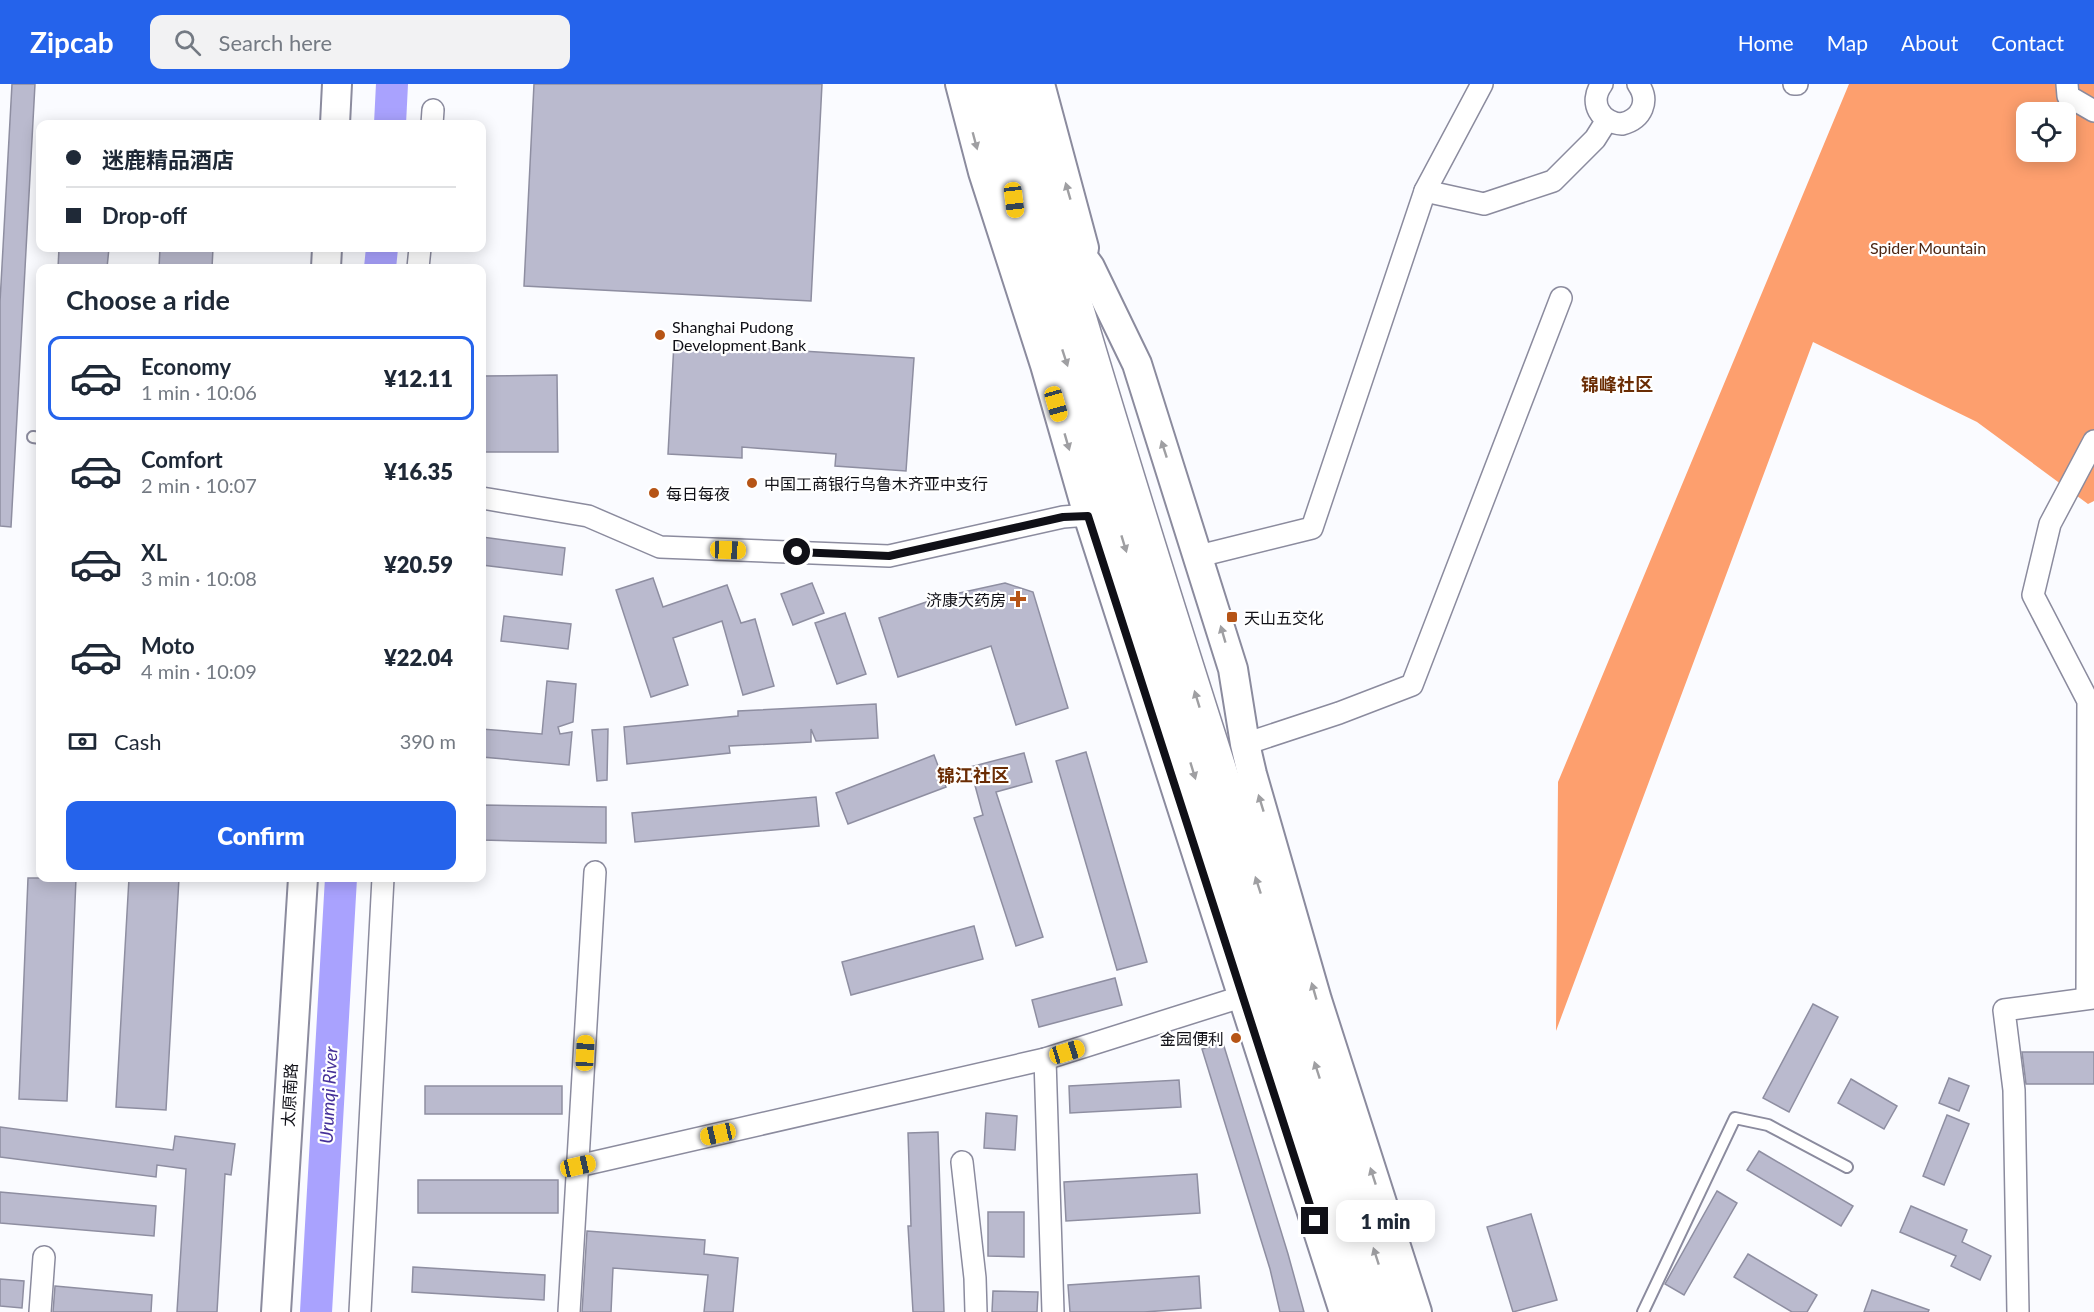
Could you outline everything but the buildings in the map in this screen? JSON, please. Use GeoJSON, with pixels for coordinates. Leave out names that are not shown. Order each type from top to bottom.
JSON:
{"type":"FeatureCollection","features":[{"type":"Feature","properties":{"kind":"highway"},"geometry":{"type":"LineString","coordinates":[[985,84],[1196,781],[1366,1312]]}},
{"type":"Feature","properties":{"kind":"highway"},"geometry":{"type":"LineString","coordinates":[[1012,84],[1046,206],[1213,753],[1394,1312]]}},
{"type":"Feature","properties":{"kind":"highway"},"geometry":{"type":"LineString","coordinates":[[1012,179],[1026,304]]}},
{"type":"Feature","properties":{"kind":"main road"},"geometry":{"type":"LineString","coordinates":[[335,120],[337,84]]}},
{"type":"Feature","properties":{"kind":"main road"},"geometry":{"type":"LineString","coordinates":[[349,120],[352,84]]}},
{"type":"Feature","properties":{"kind":"main road"},"geometry":{"type":"LineString","coordinates":[[960,84],[983,172],[1026,304],[1088,516],[1344,1312]]}},
{"type":"Feature","properties":{"kind":"main road"},"geometry":{"type":"LineString","coordinates":[[1040,84],[1090,267]]}},
{"type":"Feature","properties":{"kind":"main road"},"geometry":{"type":"LineString","coordinates":[[1046,206],[1090,267],[1137,364],[1233,669],[1245,744],[1317,1000],[1417,1312]]}},
{"type":"Feature","properties":{"kind":"main road"},"geometry":{"type":"LineString","coordinates":[[262,1312],[288,882]]}},
{"type":"Feature","properties":{"kind":"main road","name":"太原南路"},"geometry":{"type":"LineString","coordinates":[[276,1312],[303,882]]}},
{"type":"Feature","properties":{"kind":"street"},"geometry":{"type":"LineString","coordinates":[[1199,556],[1312,528],[1425,191],[1482,84]]}},
{"type":"Feature","properties":{"kind":"street"},"geometry":{"type":"LineString","coordinates":[[1602,84],[1595,101],[1601,115],[1606,120],[1623,124],[1637,117],[1644,102],[1638,84]]}},
{"type":"Feature","properties":{"kind":"street"},"geometry":{"type":"LineString","coordinates":[[2067,84],[2068,96],[2094,111]]}},
{"type":"Feature","properties":{"kind":"street"},"geometry":{"type":"LineString","coordinates":[[1425,191],[1484,204],[1553,181],[1595,139],[1606,120]]}},
{"type":"Feature","properties":{"kind":"street"},"geometry":{"type":"LineString","coordinates":[[1245,744],[1339,713],[1412,685],[1561,298]]}},
{"type":"Feature","properties":{"kind":"street"},"geometry":{"type":"LineString","coordinates":[[2018,1312],[2014,1090],[2004,1010],[2090,998],[2088,701],[2033,595],[2050,524],[2094,441]]}},
{"type":"Feature","properties":{"kind":"street"},"geometry":{"type":"LineString","coordinates":[[486,499],[588,516],[660,547],[889,556],[1063,517],[1088,516]]}},
{"type":"Feature","properties":{"kind":"street"},"geometry":{"type":"LineString","coordinates":[[568,1312],[595,872]]}},
{"type":"Feature","properties":{"kind":"street"},"geometry":{"type":"LineString","coordinates":[[360,1312],[383,882]]}},
{"type":"Feature","properties":{"kind":"street"},"geometry":{"type":"LineString","coordinates":[[578,1166],[1045,1059],[1244,996]]}},
{"type":"Feature","properties":{"kind":"street"},"geometry":{"type":"LineString","coordinates":[[1045,1059],[1053,1312]]}},
{"type":"Feature","properties":{"kind":"street"},"geometry":{"type":"LineString","coordinates":[[962,1162],[975,1278],[976,1312]]}},
{"type":"Feature","properties":{"kind":"street"},"geometry":{"type":"LineString","coordinates":[[40,1312],[44,1257]]}},
{"type":"Feature","properties":{"kind":"lane"},"geometry":{"type":"LineString","coordinates":[[1643,1312],[1735,1118],[1768,1125],[1847,1167]]}},
{"type":"Feature","properties":{"kind":"green space","name":"Spider Mountain"},"geometry":{"type":"Polygon","coordinates":[[[1849,84],[2094,84],[2094,501],[2088,504],[1977,422],[1813,342],[1556,1031],[1558,782],[1849,84]]]}},
{"type":"Feature","properties":{"kind":"waterway","name":"Urumqi River"},"geometry":{"type":"LineString","coordinates":[[390,120],[392,84]]}},
{"type":"Feature","properties":{"kind":"waterway","name":"Urumqi River"},"geometry":{"type":"LineString","coordinates":[[380,264],[382,252]]}},
{"type":"Feature","properties":{"kind":"waterway","name":"Urumqi River"},"geometry":{"type":"LineString","coordinates":[[316,1312],[341,882]]}},
{"type":"Feature","properties":{"kind":"place","name":"Shanghai Pudong Development Bank"},"geometry":{"type":"Point","coordinates":[660,335]}},
{"type":"Feature","properties":{"kind":"place","name":"中国工商银行乌鲁木齐亚中支行"},"geometry":{"type":"Point","coordinates":[752,483]}},
{"type":"Feature","properties":{"kind":"place","name":"每日每夜"},"geometry":{"type":"Point","coordinates":[654,493]}},
{"type":"Feature","properties":{"kind":"place","name":"济康大药房"},"geometry":{"type":"Point","coordinates":[1018,599]}},
{"type":"Feature","properties":{"kind":"place","name":"天山五交化"},"geometry":{"type":"Point","coordinates":[1232,617]}},
{"type":"Feature","properties":{"kind":"place","name":"金园便利"},"geometry":{"type":"Point","coordinates":[1236,1038]}},
{"type":"Feature","properties":{"kind":"district","name":"锦峰社区"},"geometry":{"type":"Point","coordinates":[1617,384]}},
{"type":"Feature","properties":{"kind":"district","name":"锦江社区"},"geometry":{"type":"Point","coordinates":[973,775]}},
{"type":"Feature","properties":{"kind":"route"},"geometry":{"type":"LineString","coordinates":[[797,552],[889,556],[1063,517],[1088,516],[1315,1221]]}}]}
